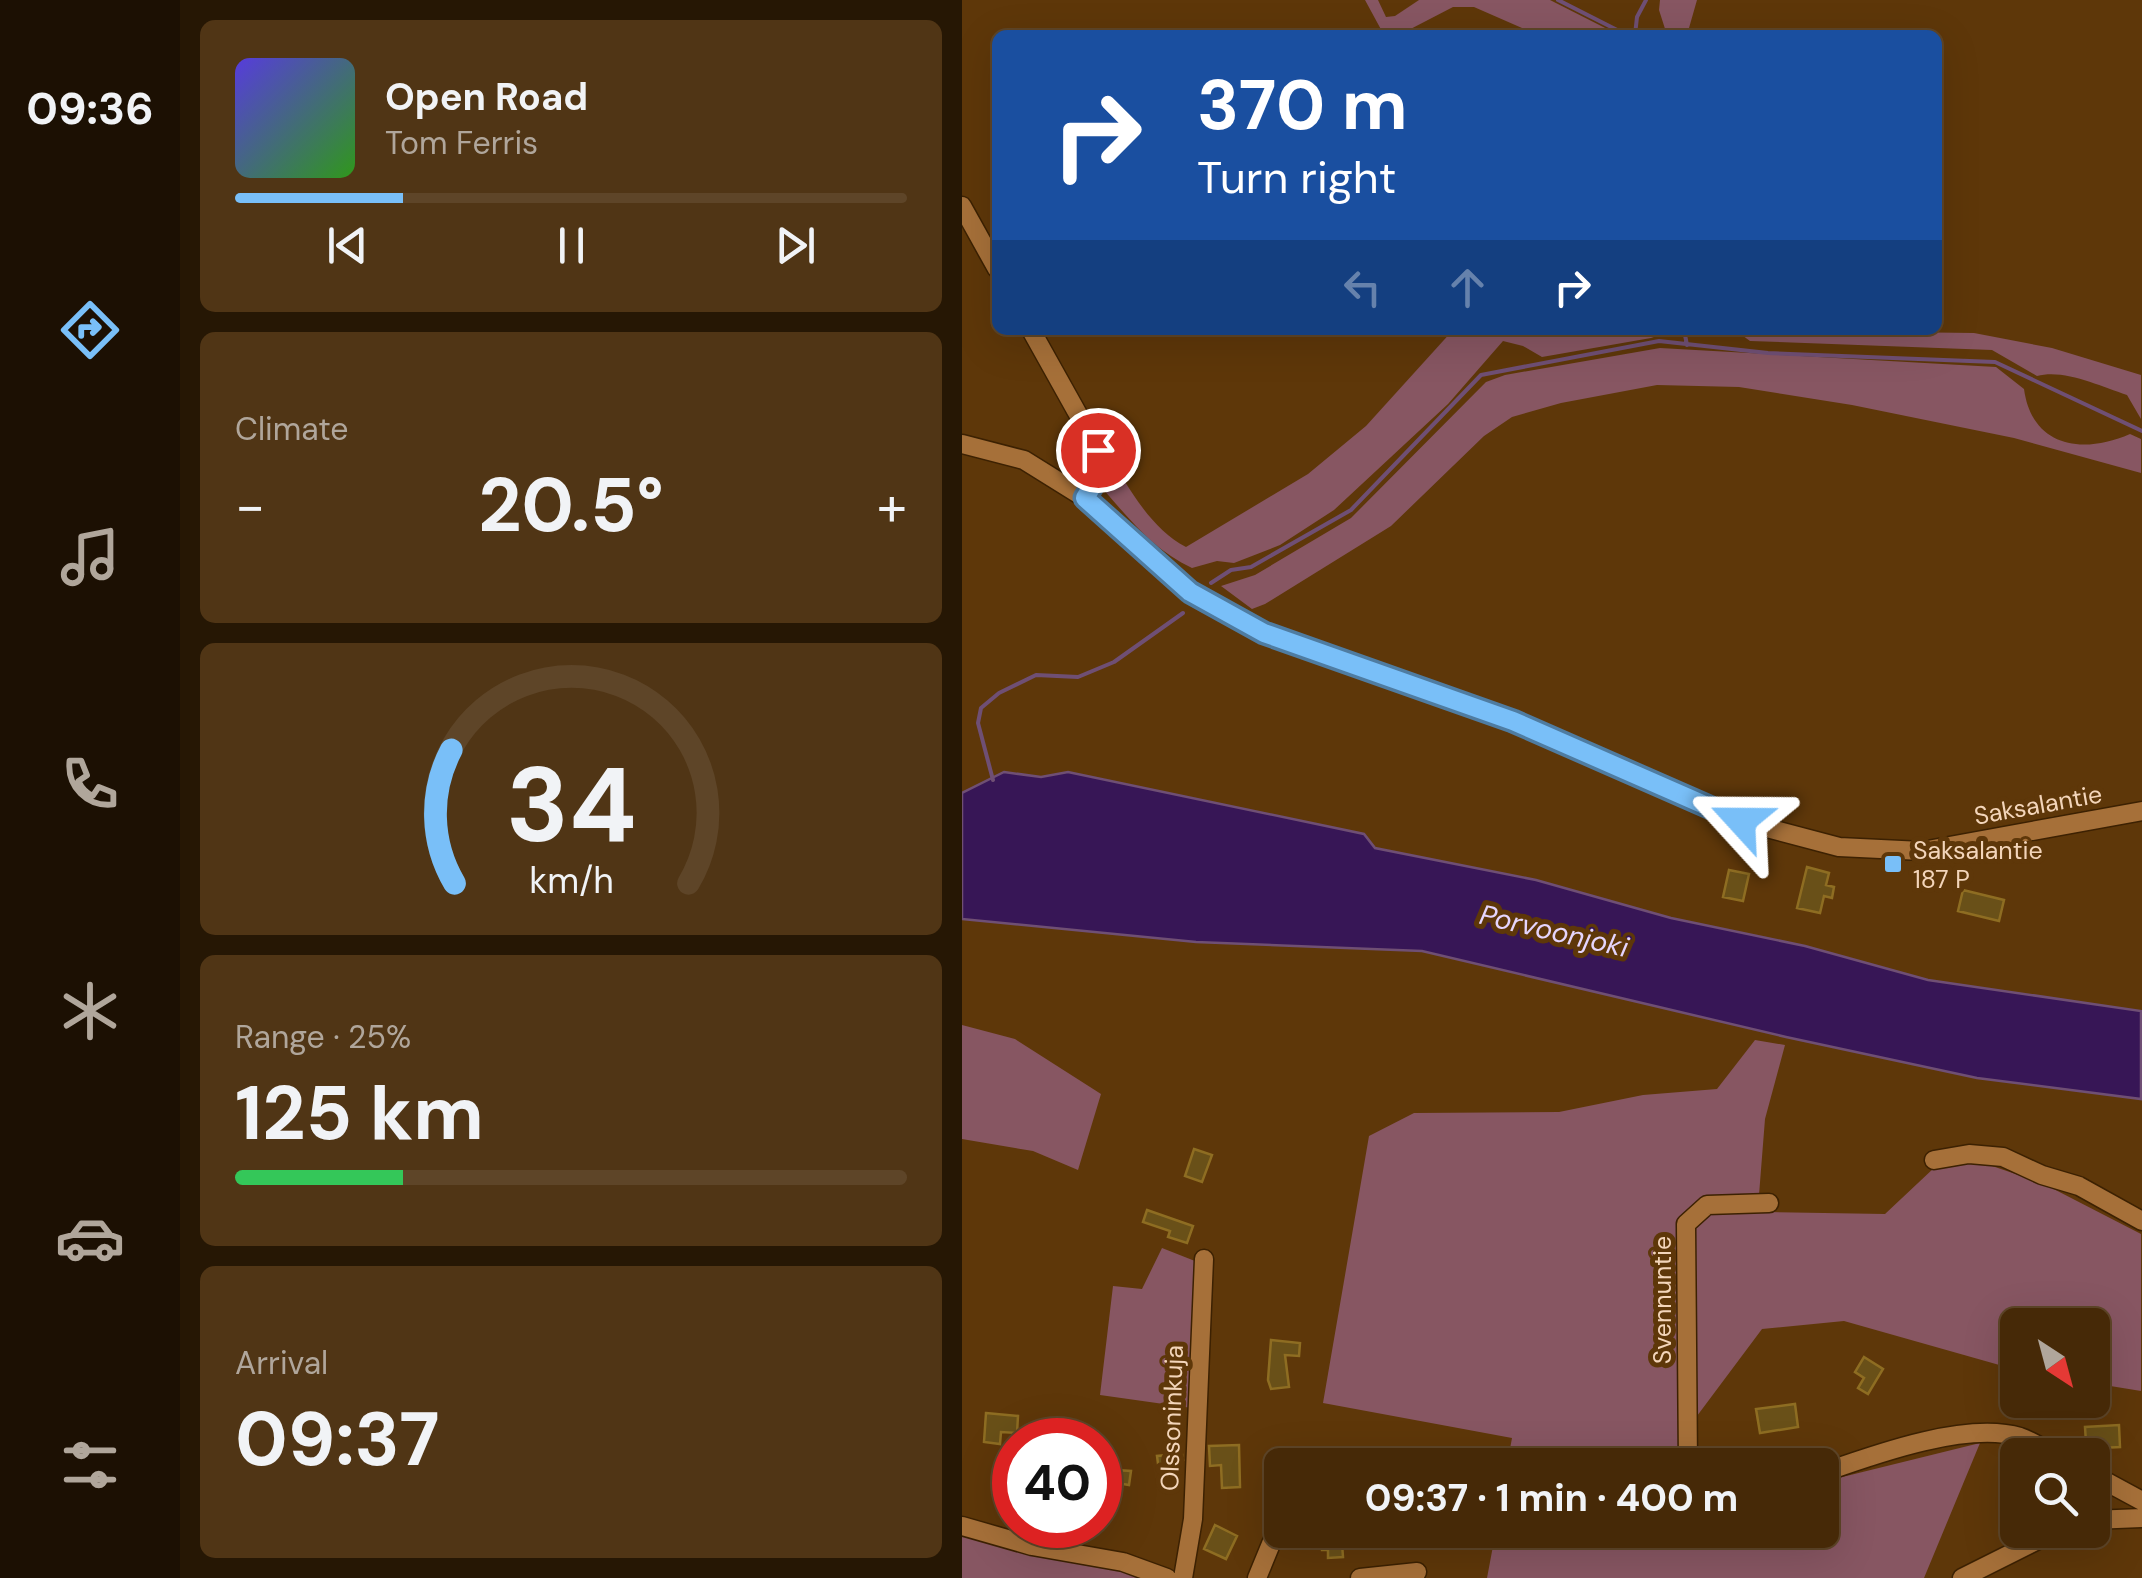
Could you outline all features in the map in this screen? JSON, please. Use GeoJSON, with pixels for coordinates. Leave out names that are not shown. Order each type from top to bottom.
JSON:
{"type":"FeatureCollection","features":[{"type":"Feature","properties":{"kind":"street"},"geometry":{"type":"LineString","coordinates":[[962,206],[992,260]]}},
{"type":"Feature","properties":{"kind":"street"},"geometry":{"type":"LineString","coordinates":[[1034,335],[1098,450],[1094,483],[1085,498]]}},
{"type":"Feature","properties":{"kind":"street","name":"Saksalantie"},"geometry":{"type":"LineString","coordinates":[[962,444],[1024,460],[1085,498],[1190,592],[1264,633],[1513,721],[1741,821],[1838,847],[1922,851],[2142,812]]}},
{"type":"Feature","properties":{"kind":"street"},"geometry":{"type":"LineString","coordinates":[[1934,1160],[1969,1154],[2002,1157],[2042,1176],[2079,1186],[2142,1222]]}},
{"type":"Feature","properties":{"kind":"street","name":"Svennuntie"},"geometry":{"type":"LineString","coordinates":[[1688,1448],[1686,1224],[1708,1205],[1769,1203]]}},
{"type":"Feature","properties":{"kind":"street","name":"Olssoninkuja"},"geometry":{"type":"LineString","coordinates":[[1182,1578],[1193,1519],[1204,1259]]}},
{"type":"Feature","properties":{"kind":"street"},"geometry":{"type":"LineString","coordinates":[[1839,1467],[1968,1435],[2021,1438]]}},
{"type":"Feature","properties":{"kind":"street"},"geometry":{"type":"LineString","coordinates":[[2110,1484],[2142,1502]]}},
{"type":"Feature","properties":{"kind":"street"},"geometry":{"type":"LineString","coordinates":[[2110,1519],[2142,1518]]}},
{"type":"Feature","properties":{"kind":"street"},"geometry":{"type":"LineString","coordinates":[[962,1526],[992,1535]]}},
{"type":"Feature","properties":{"kind":"street"},"geometry":{"type":"LineString","coordinates":[[1043,1548],[1123,1562],[1167,1578]]}},
{"type":"Feature","properties":{"kind":"street"},"geometry":{"type":"LineString","coordinates":[[1257,1578],[1269,1548]]}},
{"type":"Feature","properties":{"kind":"street"},"geometry":{"type":"LineString","coordinates":[[1962,1578],[2022,1548]]}},
{"type":"Feature","properties":{"kind":"street"},"geometry":{"type":"LineString","coordinates":[[1360,1578],[1418,1572]]}},
{"type":"Feature","properties":{"kind":"shaded area"},"geometry":{"type":"Polygon","coordinates":[[[1365,0],[1378,0],[1386,17],[1395,16],[1419,0],[1550,0],[1609,30],[1527,30],[1474,7],[1453,7],[1409,30],[1381,30],[1365,0]]]}},
{"type":"Feature","properties":{"kind":"shaded area"},"geometry":{"type":"Polygon","coordinates":[[[1660,0],[1697,0],[1688,30],[1665,30],[1660,0]]]}},
{"type":"Feature","properties":{"kind":"shaded area"},"geometry":{"type":"Polygon","coordinates":[[[1974,333],[2052,348],[2141,375],[2141,419],[2127,395],[2070,377],[2037,376],[1992,350],[1750,341],[1742,335],[1974,333]]]}},
{"type":"Feature","properties":{"kind":"shaded area"},"geometry":{"type":"Polygon","coordinates":[[[1448,335],[1660,335],[1542,357],[1503,341],[1448,404],[1334,510],[1280,545],[1234,563],[1217,561],[1192,568],[1179,561],[1143,533],[1103,489],[1104,445],[1149,516],[1186,547],[1308,474],[1366,426],[1448,335]]]}},
{"type":"Feature","properties":{"kind":"shaded area"},"geometry":{"type":"Polygon","coordinates":[[[1660,348],[1996,367],[2024,389],[2037,423],[2062,441],[2094,444],[2130,434],[2141,439],[2141,473],[2014,438],[1852,405],[1739,387],[1657,385],[1561,403],[1512,417],[1484,436],[1391,526],[1265,604],[1252,609],[1221,586],[1255,575],[1351,518],[1486,382],[1505,375],[1660,348]]]}},
{"type":"Feature","properties":{"kind":"shaded area"},"geometry":{"type":"Polygon","coordinates":[[[962,1025],[1015,1039],[1101,1094],[1078,1170],[1033,1151],[962,1139],[962,1025]]]}},
{"type":"Feature","properties":{"kind":"shaded area"},"geometry":{"type":"Polygon","coordinates":[[[1755,1040],[1785,1045],[1765,1119],[1759,1195],[1705,1198],[1677,1221],[1682,1448],[1510,1448],[1512,1438],[1323,1403],[1369,1136],[1414,1113],[1559,1112],[1643,1095],[1717,1089],[1755,1040]]]}},
{"type":"Feature","properties":{"kind":"shaded area"},"geometry":{"type":"Polygon","coordinates":[[[1951,1152],[2042,1183],[2141,1234],[2141,1391],[2110,1386],[2110,1308],[2000,1308],[2000,1365],[1844,1321],[1762,1329],[1697,1416],[1695,1227],[1713,1211],[1885,1214],[1951,1152]]]}},
{"type":"Feature","properties":{"kind":"shaded area"},"geometry":{"type":"Polygon","coordinates":[[[1162,1248],[1200,1263],[1192,1408],[1100,1395],[1113,1286],[1142,1289],[1162,1248]]]}},
{"type":"Feature","properties":{"kind":"shaded area"},"geometry":{"type":"Polygon","coordinates":[[[1980,1443],[1924,1578],[1487,1578],[1493,1548],[1839,1548],[1839,1478],[1980,1443]]]}},
{"type":"Feature","properties":{"kind":"shaded area"},"geometry":{"type":"Polygon","coordinates":[[[962,1531],[992,1538],[992,1548],[1031,1548],[1152,1578],[962,1578],[962,1531]]]}},
{"type":"Feature","properties":{"kind":"water","name":"Porvoonjoki"},"geometry":{"type":"Polygon","coordinates":[[[1004,772],[1041,777],[1068,772],[1364,834],[1375,848],[1536,880],[1671,918],[1805,946],[1928,980],[2141,1011],[2141,1099],[1977,1078],[1422,951],[1196,942],[962,919],[962,793],[1004,772]]]}},
{"type":"Feature","properties":{"kind":"building"},"geometry":{"type":"Polygon","coordinates":[[[1807,867],[1829,873],[1826,885],[1834,887],[1832,898],[1824,896],[1820,913],[1797,908],[1807,867]]]}},
{"type":"Feature","properties":{"kind":"building"},"geometry":{"type":"Polygon","coordinates":[[[1729,870],[1749,874],[1743,901],[1723,897],[1729,870]]]}},
{"type":"Feature","properties":{"kind":"building"},"geometry":{"type":"Polygon","coordinates":[[[1963,890],[2004,900],[1999,921],[1958,911],[1963,890]]]}},
{"type":"Feature","properties":{"kind":"building"},"geometry":{"type":"Polygon","coordinates":[[[1194,1149],[1212,1155],[1202,1182],[1185,1176],[1194,1149]]]}},
{"type":"Feature","properties":{"kind":"building"},"geometry":{"type":"Polygon","coordinates":[[[1147,1210],[1193,1226],[1187,1243],[1168,1237],[1170,1231],[1143,1222],[1147,1210]]]}},
{"type":"Feature","properties":{"kind":"building"},"geometry":{"type":"Polygon","coordinates":[[[1271,1340],[1300,1343],[1299,1356],[1285,1355],[1289,1387],[1271,1389],[1271,1340]]]}},
{"type":"Feature","properties":{"kind":"building"},"geometry":{"type":"Polygon","coordinates":[[[1864,1357],[1883,1369],[1868,1394],[1858,1388],[1864,1378],[1855,1372],[1864,1357]]]}},
{"type":"Feature","properties":{"kind":"building"},"geometry":{"type":"Polygon","coordinates":[[[1795,1404],[1798,1427],[1760,1433],[1756,1409],[1795,1404]]]}},
{"type":"Feature","properties":{"kind":"building"},"geometry":{"type":"Polygon","coordinates":[[[986,1413],[1018,1416],[992,1418],[992,1443],[984,1442],[986,1413]]]}},
{"type":"Feature","properties":{"kind":"building"},"geometry":{"type":"Polygon","coordinates":[[[2119,1425],[2120,1447],[2110,1448],[2110,1438],[2086,1438],[2085,1427],[2119,1425]]]}},
{"type":"Feature","properties":{"kind":"building"},"geometry":{"type":"Polygon","coordinates":[[[1178,1431],[1183,1460],[1178,1463],[1180,1476],[1160,1479],[1157,1456],[1168,1455],[1165,1434],[1178,1431]]]}},
{"type":"Feature","properties":{"kind":"building"},"geometry":{"type":"Polygon","coordinates":[[[1239,1445],[1240,1487],[1222,1488],[1221,1465],[1210,1466],[1209,1446],[1239,1445]]]}},
{"type":"Feature","properties":{"kind":"building"},"geometry":{"type":"Polygon","coordinates":[[[1122,1470],[1131,1471],[1129,1485],[1122,1488],[1122,1470]]]}},
{"type":"Feature","properties":{"kind":"building"},"geometry":{"type":"Polygon","coordinates":[[[1215,1525],[1237,1536],[1226,1559],[1204,1549],[1215,1525]]]}},
{"type":"Feature","properties":{"kind":"building"},"geometry":{"type":"Polygon","coordinates":[[[1342,1548],[1343,1557],[1328,1558],[1328,1550],[1322,1550],[1342,1548]]]}},
{"type":"Feature","properties":{"kind":"waterway"},"geometry":{"type":"LineString","coordinates":[[1558,0],[1617,30]]}},
{"type":"Feature","properties":{"kind":"waterway"},"geometry":{"type":"LineString","coordinates":[[1636,30],[1646,0]]}},
{"type":"Feature","properties":{"kind":"waterway"},"geometry":{"type":"LineString","coordinates":[[1685,335],[1687,345]]}},
{"type":"Feature","properties":{"kind":"waterway"},"geometry":{"type":"LineString","coordinates":[[1211,583],[1231,570],[1251,567],[1351,510],[1481,375],[1659,341],[1768,353],[1995,362],[2142,431]]}},
{"type":"Feature","properties":{"kind":"waterway"},"geometry":{"type":"LineString","coordinates":[[993,780],[978,723],[981,708],[999,693],[1036,675],[1078,677],[1114,662],[1183,613]]}},
{"type":"Feature","properties":{"kind":"place","name":"Saksalantie 187 P"},"geometry":{"type":"Point","coordinates":[1893,864]}},
{"type":"Feature","properties":{"kind":"route"},"geometry":{"type":"LineString","coordinates":[[1098,450],[1094,483],[1085,498],[1190,592],[1264,633],[1513,721],[1741,821]]}}]}
